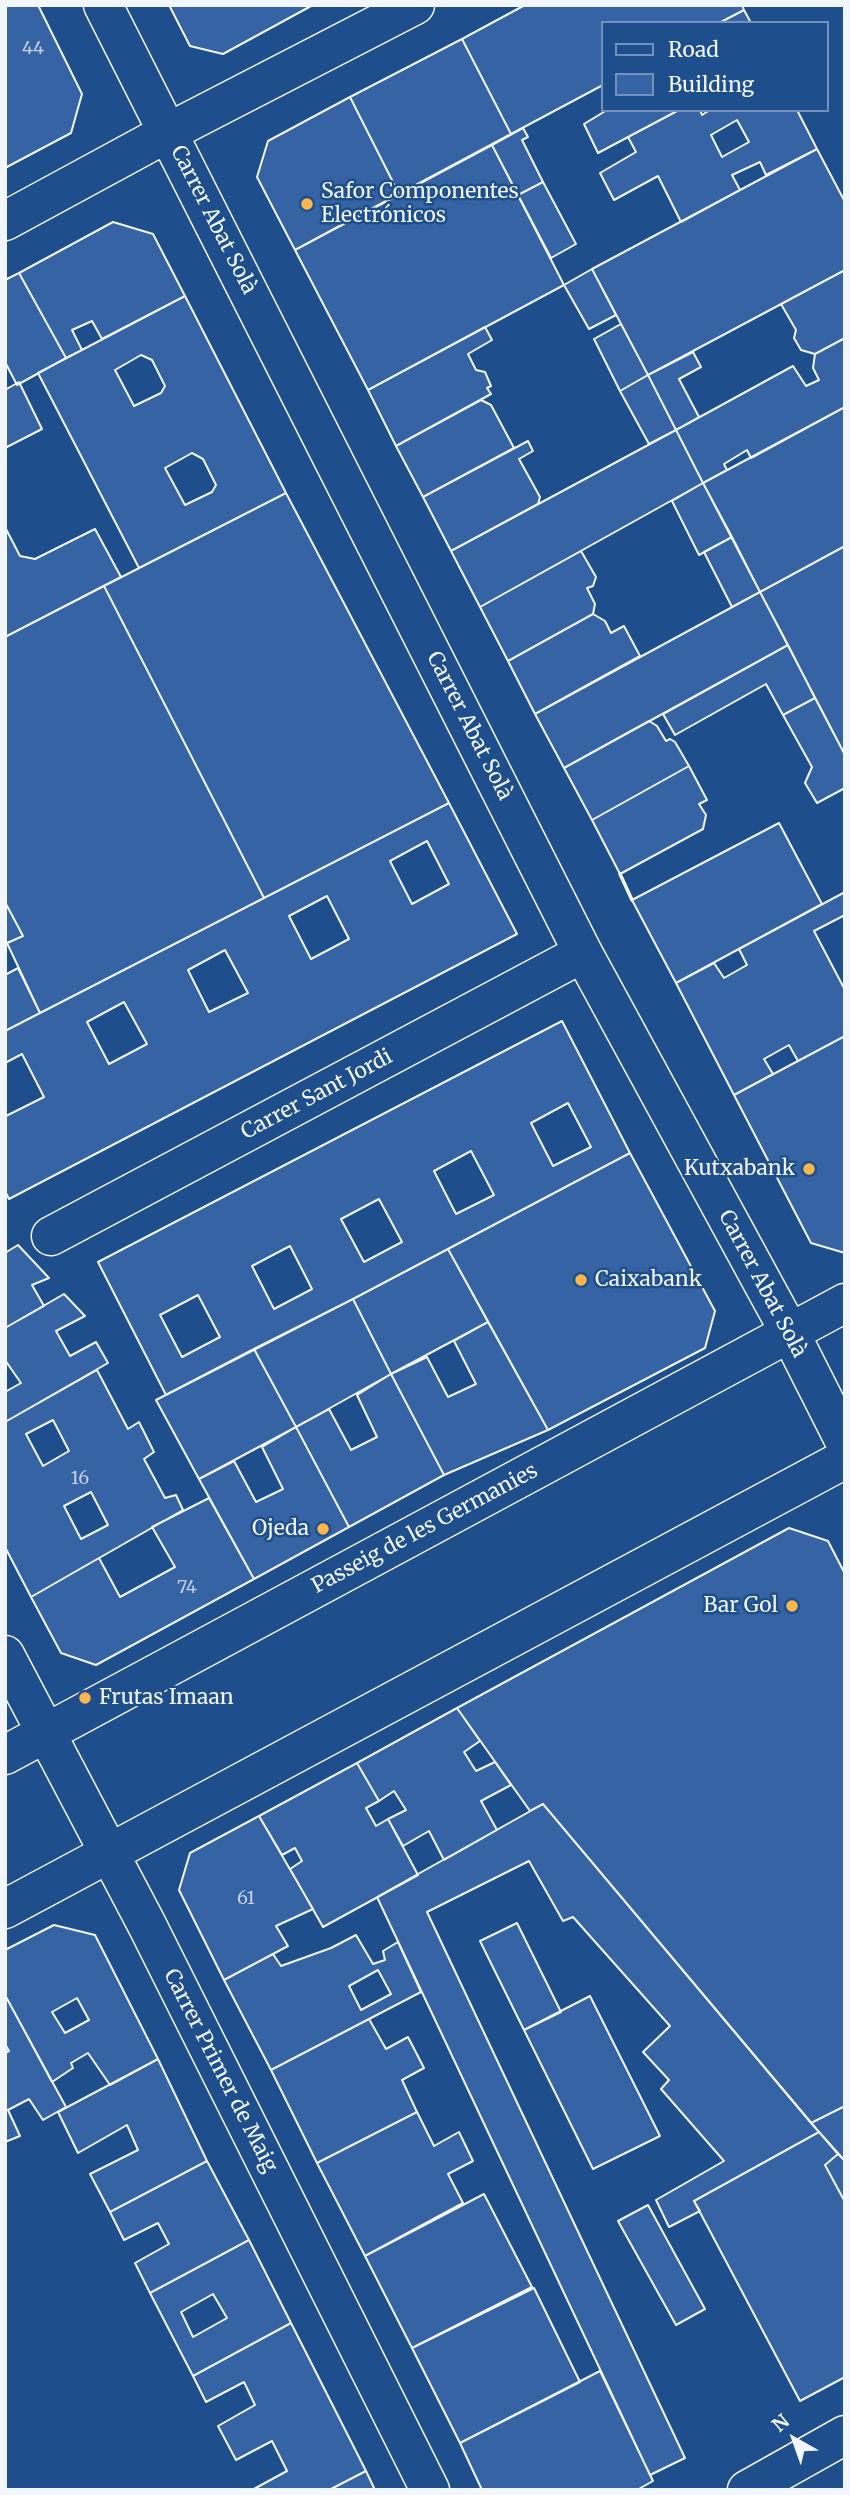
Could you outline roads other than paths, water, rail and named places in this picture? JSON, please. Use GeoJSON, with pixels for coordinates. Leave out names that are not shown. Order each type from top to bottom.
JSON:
{"type":"FeatureCollection","features":[{"type":"Feature","properties":{"kind":"street","name":"Carrer Abat Solà"},"geometry":{"type":"LineString","coordinates":[[103,5],[583,953],[790,1334],[845,1442]]}},
{"type":"Feature","properties":{"kind":"street"},"geometry":{"type":"LineString","coordinates":[[5,220],[415,5]]}},
{"type":"Feature","properties":{"kind":"street","name":"Carrer Sant Jordi"},"geometry":{"type":"LineString","coordinates":[[51,1236],[583,953]]}},
{"type":"Feature","properties":{"kind":"street","name":"Passeig de les Germanies"},"geometry":{"type":"LineString","coordinates":[[5,1755],[845,1303]]}},
{"type":"Feature","properties":{"kind":"street"},"geometry":{"type":"LineString","coordinates":[[5,1909],[845,1459]]}},
{"type":"Feature","properties":{"kind":"street","name":"Carrer Primer de Maig"},"geometry":{"type":"LineString","coordinates":[[5,1655],[111,1854],[430,2490]]}},
{"type":"Feature","properties":{"kind":"street"},"geometry":{"type":"LineString","coordinates":[[747,2490],[845,2435]]}},
{"type":"Feature","properties":{"kind":"place","name":"Safor Componentes Electrónicos"},"geometry":{"type":"Point","coordinates":[307,204]}},
{"type":"Feature","properties":{"kind":"place","name":"Kutxabank"},"geometry":{"type":"Point","coordinates":[809,1169]}},
{"type":"Feature","properties":{"kind":"place","name":"Caixabank"},"geometry":{"type":"Point","coordinates":[581,1280]}},
{"type":"Feature","properties":{"kind":"place","name":"Ojeda"},"geometry":{"type":"Point","coordinates":[323,1529]}},
{"type":"Feature","properties":{"kind":"place","name":"Bar Gol"},"geometry":{"type":"Point","coordinates":[792,1606]}},
{"type":"Feature","properties":{"kind":"place","name":"Frutas Imaan"},"geometry":{"type":"Point","coordinates":[85,1698]}}]}
